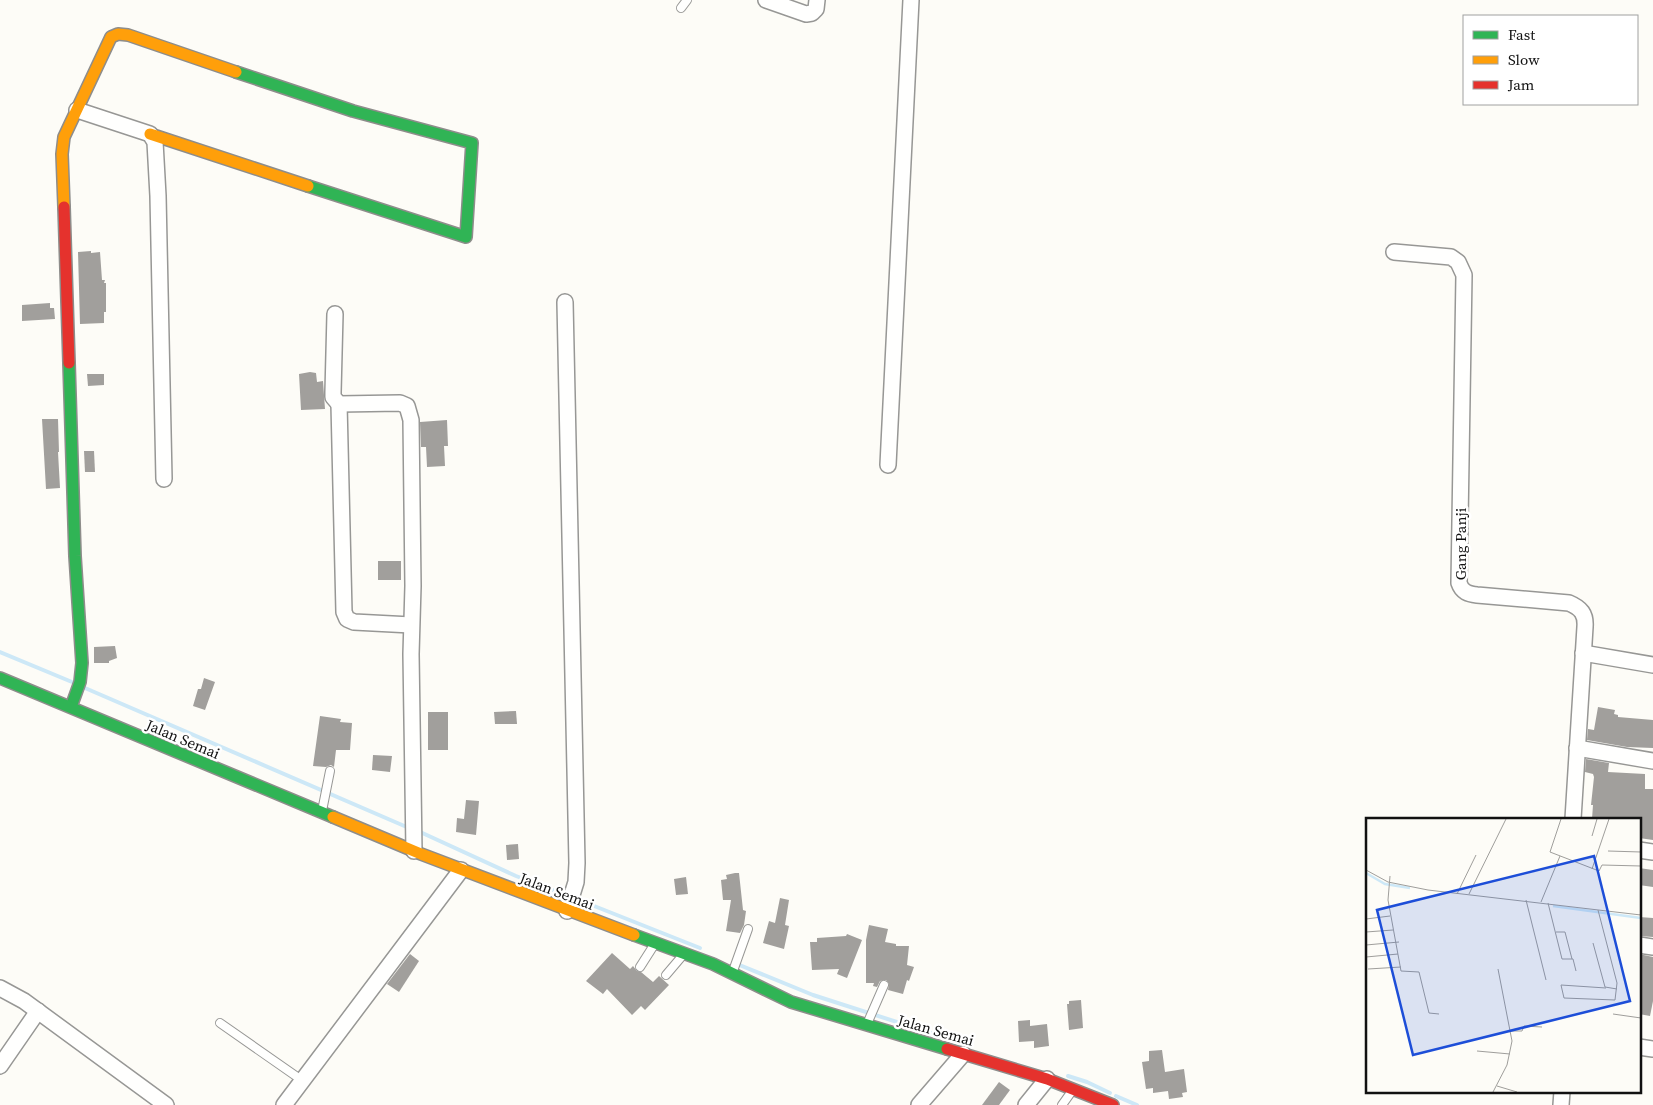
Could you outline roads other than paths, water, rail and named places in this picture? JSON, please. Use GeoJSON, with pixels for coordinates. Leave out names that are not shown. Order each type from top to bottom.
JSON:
{"type":"FeatureCollection","features":[{"type":"Feature","properties":{"kind":"street"},"geometry":{"type":"LineString","coordinates":[[766,0],[806,14],[812,13],[816,9],[817,0]]}},
{"type":"Feature","properties":{"kind":"street"},"geometry":{"type":"LineString","coordinates":[[888,465],[908,1]]}},
{"type":"Feature","properties":{"kind":"street"},"geometry":{"type":"LineString","coordinates":[[73,702],[80,682],[82,663],[75,556],[62,154],[64,137],[76,110],[111,37],[118,34],[128,35],[353,111],[472,143],[466,237],[76,110]]}},
{"type":"Feature","properties":{"kind":"street"},"geometry":{"type":"LineString","coordinates":[[150,134],[155,142],[158,196],[164,479]]}},
{"type":"Feature","properties":{"kind":"street","name":"Gang Panji"},"geometry":{"type":"LineString","coordinates":[[1394,252],[1451,257],[1458,262],[1464,275],[1460,588],[1468,594],[1564,602],[1576,605],[1586,620],[1574,818]]}},
{"type":"Feature","properties":{"kind":"street"},"geometry":{"type":"LineString","coordinates":[[565,302],[576,882],[568,908]]}},
{"type":"Feature","properties":{"kind":"street"},"geometry":{"type":"LineString","coordinates":[[335,314],[333,397],[339,404],[344,612],[348,619],[354,622],[411,625]]}},
{"type":"Feature","properties":{"kind":"street"},"geometry":{"type":"LineString","coordinates":[[339,404],[396,403],[407,406],[411,420],[414,847]]}},
{"type":"Feature","properties":{"kind":"street"},"geometry":{"type":"LineString","coordinates":[[1583,653],[1653,665]]}},
{"type":"Feature","properties":{"kind":"street","name":"Jalan Semai"},"geometry":{"type":"LineString","coordinates":[[0,678],[73,702],[414,847],[461,870],[568,908],[685,954],[733,969],[791,1002],[868,1022],[963,1054],[1047,1079],[1113,1105]]}},
{"type":"Feature","properties":{"kind":"street"},"geometry":{"type":"LineString","coordinates":[[1577,748],[1653,761]]}},
{"type":"Feature","properties":{"kind":"street"},"geometry":{"type":"LineString","coordinates":[[1640,850],[1653,852]]}},
{"type":"Feature","properties":{"kind":"street"},"geometry":{"type":"LineString","coordinates":[[284,1105],[461,870]]}},
{"type":"Feature","properties":{"kind":"street"},"geometry":{"type":"LineString","coordinates":[[1640,945],[1653,947]]}},
{"type":"Feature","properties":{"kind":"street"},"geometry":{"type":"LineString","coordinates":[[0,988],[24,1001],[166,1105]]}},
{"type":"Feature","properties":{"kind":"street"},"geometry":{"type":"LineString","coordinates":[[0,1066],[38,1011]]}},
{"type":"Feature","properties":{"kind":"street"},"geometry":{"type":"LineString","coordinates":[[1640,1047],[1653,1049]]}},
{"type":"Feature","properties":{"kind":"street"},"geometry":{"type":"LineString","coordinates":[[919,1105],[963,1054]]}},
{"type":"Feature","properties":{"kind":"street"},"geometry":{"type":"LineString","coordinates":[[1026,1105],[1047,1079]]}},
{"type":"Feature","properties":{"kind":"street"},"geometry":{"type":"LineString","coordinates":[[1561,1105],[1562,1092]]}},
{"type":"Feature","properties":{"kind":"lane"},"geometry":{"type":"LineString","coordinates":[[681,8],[687,0]]}},
{"type":"Feature","properties":{"kind":"lane"},"geometry":{"type":"LineString","coordinates":[[323,809],[330,771]]}},
{"type":"Feature","properties":{"kind":"lane"},"geometry":{"type":"LineString","coordinates":[[733,969],[748,930]]}},
{"type":"Feature","properties":{"kind":"lane"},"geometry":{"type":"LineString","coordinates":[[640,967],[655,943]]}},
{"type":"Feature","properties":{"kind":"lane"},"geometry":{"type":"LineString","coordinates":[[666,976],[685,954]]}},
{"type":"Feature","properties":{"kind":"lane"},"geometry":{"type":"LineString","coordinates":[[868,1022],[884,985]]}},
{"type":"Feature","properties":{"kind":"lane"},"geometry":{"type":"LineString","coordinates":[[220,1024],[302,1081]]}},
{"type":"Feature","properties":{"kind":"lane"},"geometry":{"type":"LineString","coordinates":[[1062,1105],[1073,1089]]}},
{"type":"Feature","properties":{"kind":"waterway"},"geometry":{"type":"LineString","coordinates":[[0,652],[72,682]]}},
{"type":"Feature","properties":{"kind":"waterway"},"geometry":{"type":"LineString","coordinates":[[85,688],[409,828]]}},
{"type":"Feature","properties":{"kind":"waterway"},"geometry":{"type":"LineString","coordinates":[[418,831],[516,876],[568,896]]}},
{"type":"Feature","properties":{"kind":"waterway"},"geometry":{"type":"LineString","coordinates":[[574,898],[700,948]]}},
{"type":"Feature","properties":{"kind":"waterway"},"geometry":{"type":"LineString","coordinates":[[737,964],[813,995],[956,1041]]}},
{"type":"Feature","properties":{"kind":"waterway"},"geometry":{"type":"LineString","coordinates":[[1068,1076],[1087,1082],[1110,1093]]}},
{"type":"Feature","properties":{"kind":"waterway"},"geometry":{"type":"LineString","coordinates":[[1116,1096],[1137,1105]]}}]}
